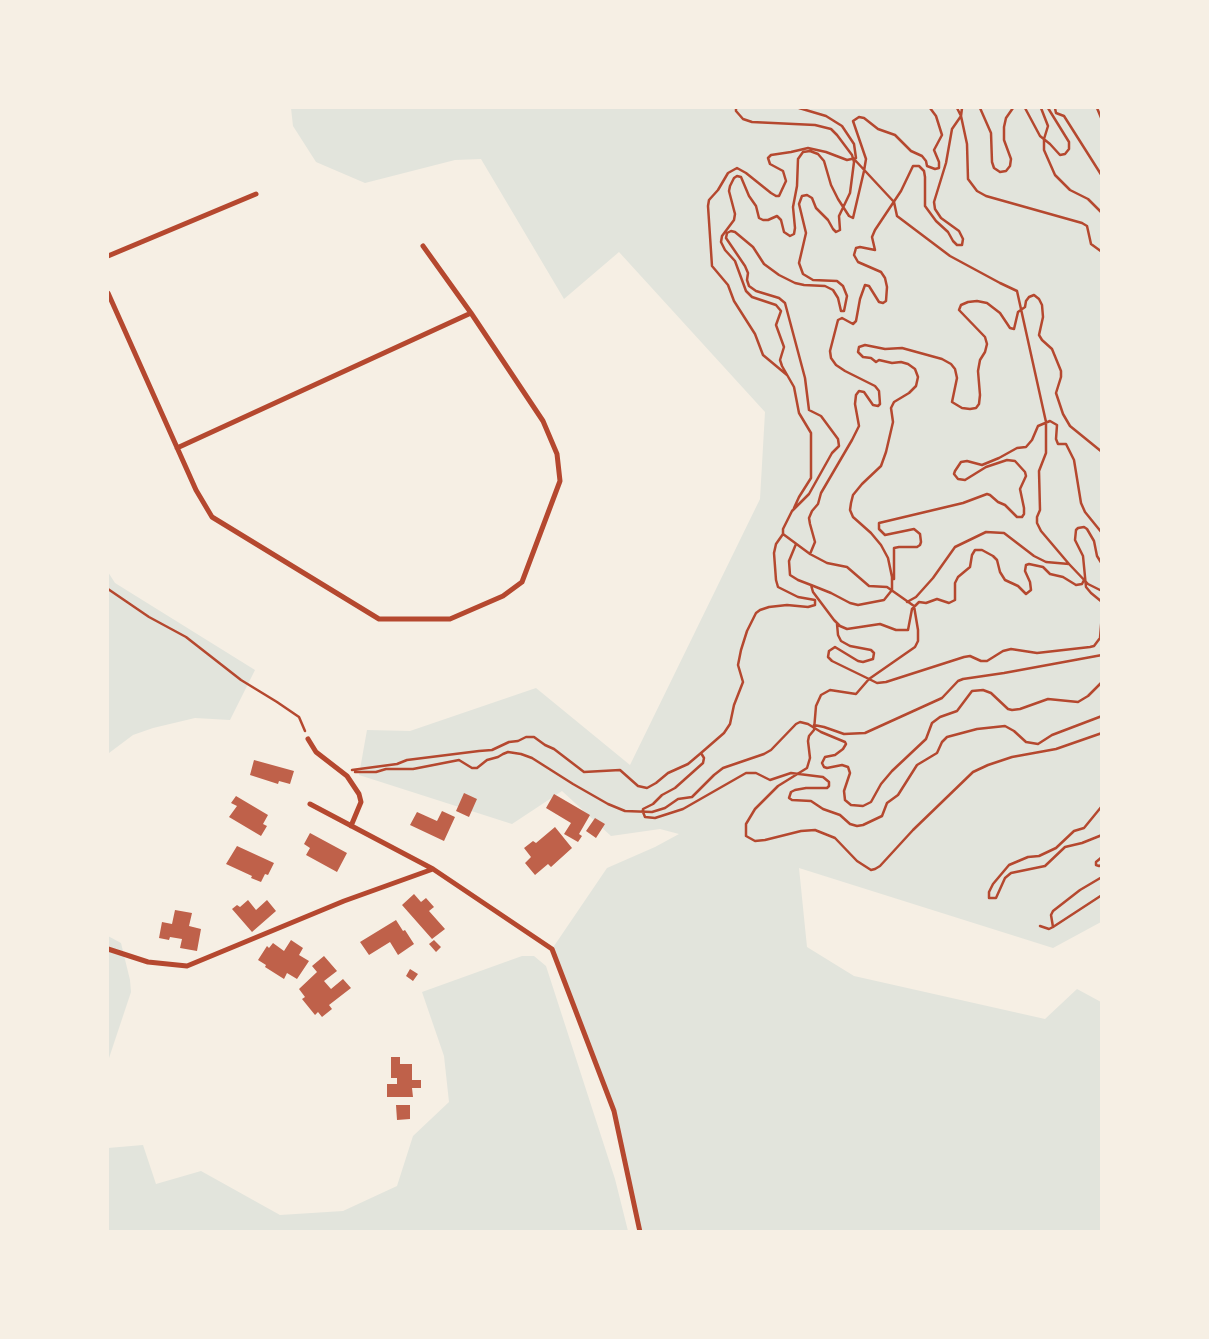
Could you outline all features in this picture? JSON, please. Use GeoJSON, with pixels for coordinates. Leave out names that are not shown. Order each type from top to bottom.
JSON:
{"type":"FeatureCollection","features":[{"type":"Feature","properties":{"kind":"street"},"geometry":{"type":"LineString","coordinates":[[108,256],[256,194]]}},
{"type":"Feature","properties":{"kind":"street"},"geometry":{"type":"LineString","coordinates":[[108,293],[196,490],[212,517],[379,619],[450,619],[503,596],[522,582],[560,481],[557,454],[542,421],[471,313],[423,246]]}},
{"type":"Feature","properties":{"kind":"street"},"geometry":{"type":"LineString","coordinates":[[177,448],[471,313]]}},
{"type":"Feature","properties":{"kind":"street"},"geometry":{"type":"LineString","coordinates":[[308,739],[316,752],[351,780],[359,794],[361,802],[351,826]]}},
{"type":"Feature","properties":{"kind":"street"},"geometry":{"type":"LineString","coordinates":[[310,804],[434,869],[552,949],[614,1111],[640,1232]]}},
{"type":"Feature","properties":{"kind":"street"},"geometry":{"type":"LineString","coordinates":[[108,949],[148,962],[187,966],[344,901],[434,869]]}},
{"type":"Feature","properties":{"kind":"path"},"geometry":{"type":"LineString","coordinates":[[736,108],[736,111],[743,119],[752,122],[815,125],[831,129],[864,171],[894,202],[896,216],[950,256],[1017,291],[1046,422],[1046,453],[1039,472],[1040,510],[1037,523],[1041,531],[1084,580],[1097,590],[1102,591]]}},
{"type":"Feature","properties":{"kind":"path"},"geometry":{"type":"LineString","coordinates":[[792,511],[814,486],[832,453],[839,446],[838,439],[821,416],[809,410],[805,378],[785,303],[779,298],[756,291],[749,286],[745,266],[726,238],[731,231],[735,232],[752,247],[764,264],[794,283],[825,286],[833,290],[838,298],[841,311],[844,311],[847,296],[843,286],[837,282],[813,280],[803,274],[799,263],[806,233],[799,204],[802,196],[807,195],[812,198],[816,208],[836,232],[840,230],[840,216],[850,193],[854,174],[853,158],[856,156],[854,144],[842,126],[826,116],[800,108]]}},
{"type":"Feature","properties":{"kind":"path"},"geometry":{"type":"LineString","coordinates":[[342,772],[397,764],[407,760],[492,750],[509,742],[518,742],[526,737],[534,737],[554,749],[584,772],[620,770],[638,786],[647,788],[668,773],[688,764],[724,732],[730,724],[734,705],[743,682],[738,665],[747,631],[756,613],[769,607],[787,605],[808,607],[815,604],[815,600],[798,597],[778,587],[776,580],[774,552],[776,544],[783,534],[783,529],[798,497],[811,478],[811,433],[799,413],[794,388],[780,360],[784,347],[776,325],[781,311],[776,305],[752,297],[746,292],[735,261],[725,250],[721,242],[722,236],[734,220],[735,214],[729,192],[730,186],[734,178],[737,176],[741,177],[749,196],[756,206],[759,218],[768,220],[777,216],[781,220],[784,232],[790,236],[794,234],[795,228],[792,207],[797,186],[798,160],[803,152],[810,151],[818,154],[824,161],[832,185],[843,208],[853,218],[866,159],[853,121],[859,117],[868,120],[878,129],[895,135],[911,151],[922,156],[926,160],[927,166],[931,169],[939,168],[939,162],[934,150],[942,134],[936,116],[930,108]]}},
{"type":"Feature","properties":{"kind":"path"},"geometry":{"type":"LineString","coordinates":[[957,108],[961,116],[967,144],[968,179],[978,191],[986,196],[1087,226],[1091,244],[1102,252]]}},
{"type":"Feature","properties":{"kind":"path"},"geometry":{"type":"LineString","coordinates":[[810,554],[815,542],[809,518],[859,426],[855,404],[856,395],[859,391],[864,392],[873,405],[878,406],[880,404],[879,391],[876,386],[836,365],[831,358],[830,351],[838,320],[842,318],[852,324],[856,321],[860,298],[865,285],[869,286],[879,302],[883,303],[886,301],[885,278],[881,272],[858,262],[854,255],[856,248],[876,250],[872,237],[894,202],[913,166],[919,166],[924,171],[926,177],[926,206],[936,221],[948,232],[953,241],[957,245],[962,245],[963,239],[959,231],[941,218],[935,209],[934,202],[946,163],[952,129],[961,116],[962,108]]}},
{"type":"Feature","properties":{"kind":"path"},"geometry":{"type":"LineString","coordinates":[[980,108],[988,122],[991,133],[992,162],[994,168],[1000,172],[1006,171],[1010,166],[1011,160],[1004,140],[1004,127],[1006,118],[1013,108]]}},
{"type":"Feature","properties":{"kind":"path"},"geometry":{"type":"LineString","coordinates":[[1025,108],[1040,136],[1060,155],[1065,154],[1069,149],[1069,142],[1048,108]]}},
{"type":"Feature","properties":{"kind":"path"},"geometry":{"type":"LineString","coordinates":[[1041,108],[1048,126],[1044,139],[1044,150],[1055,175],[1070,190],[1088,199],[1102,213]]}},
{"type":"Feature","properties":{"kind":"path"},"geometry":{"type":"LineString","coordinates":[[1055,108],[1056,112],[1064,116],[1102,176]]}},
{"type":"Feature","properties":{"kind":"path"},"geometry":{"type":"LineString","coordinates":[[1097,108],[1102,120]]}},
{"type":"Feature","properties":{"kind":"path"},"geometry":{"type":"LineString","coordinates":[[788,376],[763,355],[755,334],[738,308],[728,285],[712,266],[709,200],[718,190],[728,173],[737,168],[771,193],[779,196],[786,181],[784,171],[770,164],[768,158],[772,155],[808,148],[847,160],[853,158]]}},
{"type":"Feature","properties":{"kind":"path"},"geometry":{"type":"LineString","coordinates":[[892,590],[892,577],[888,558],[881,545],[871,533],[853,517],[850,503],[853,495],[862,484],[881,466],[893,422],[891,408],[894,402],[909,393],[916,386],[918,377],[915,369],[908,364],[880,360],[876,362],[871,358],[863,357],[858,352],[859,347],[865,345],[878,348],[911,350],[947,362],[955,369],[957,378],[952,402],[962,408],[976,408],[979,404],[980,395],[978,371],[980,360],[987,344],[985,337],[959,310],[961,305],[977,301],[987,303],[994,308],[1010,328],[1014,329],[1018,312],[1021,308],[1025,307],[1026,301],[1034,295],[1039,298],[1042,305],[1043,317],[1039,335],[1052,349],[1061,371],[1056,393],[1058,403],[1070,426],[1102,452]]}},
{"type":"Feature","properties":{"kind":"path"},"geometry":{"type":"LineString","coordinates":[[796,544],[789,561],[790,575],[831,593],[850,604],[858,605],[884,600],[892,590],[894,583],[894,548],[917,547],[921,542],[920,534],[914,530],[885,535],[879,529],[879,523],[963,504],[987,494],[990,494],[998,502],[1005,505],[1017,517],[1022,517],[1024,508],[1020,489],[1026,476],[1025,472],[1015,461],[1007,460],[986,467],[965,480],[958,479],[954,474],[961,462],[967,461],[982,465],[1017,448],[1026,447],[1032,440],[1038,426],[1046,422],[1054,422],[1058,444],[1066,444],[1070,449],[1078,477],[1081,504],[1102,533]]}},
{"type":"Feature","properties":{"kind":"path"},"geometry":{"type":"LineString","coordinates":[[1102,564],[1096,556],[1094,541],[1087,529],[1084,527],[1078,528],[1075,540],[1083,556],[1086,587],[1102,602]]}},
{"type":"Feature","properties":{"kind":"path"},"geometry":{"type":"LineString","coordinates":[[907,602],[916,597],[933,578],[955,547],[986,532],[1004,533],[1034,556],[1046,562],[1069,564]]}},
{"type":"Feature","properties":{"kind":"path"},"geometry":{"type":"LineString","coordinates":[[783,534],[810,554],[827,563],[847,567],[869,586],[887,587],[914,606]]}},
{"type":"Feature","properties":{"kind":"path"},"geometry":{"type":"LineString","coordinates":[[811,585],[813,592],[836,623],[847,629],[880,624],[905,631],[909,628],[914,606],[919,602],[926,603],[935,599],[949,603],[954,600],[956,580],[968,570],[973,552],[978,550],[993,556],[997,560],[1000,572],[1005,580],[1018,586],[1026,594],[1031,590],[1025,571],[1026,565],[1030,564],[1043,567],[1050,574],[1063,577],[1076,585],[1082,584],[1084,580]]}},
{"type":"Feature","properties":{"kind":"path"},"geometry":{"type":"LineString","coordinates":[[108,589],[148,617],[186,637],[241,680],[299,717],[308,739]]}},
{"type":"Feature","properties":{"kind":"path"},"geometry":{"type":"LineString","coordinates":[[914,606],[918,630],[918,641],[915,647],[869,679],[856,694],[830,690],[822,694],[816,706],[814,727],[808,741],[809,764],[807,768],[778,786],[755,809],[746,824],[746,836],[754,841],[801,831],[815,830],[835,838],[857,861],[871,870],[880,866],[913,830],[973,772],[1012,757],[1056,748],[1102,734]]}},
{"type":"Feature","properties":{"kind":"path"},"geometry":{"type":"LineString","coordinates":[[836,623],[841,641],[850,646],[871,650],[874,653],[873,659],[863,662],[858,661],[835,647],[829,651],[828,657],[832,661],[877,683],[886,682],[964,657],[970,656],[981,661],[987,661],[1003,651],[1011,649],[1037,653],[1094,646],[1100,638],[1102,614]]}},
{"type":"Feature","properties":{"kind":"path"},"geometry":{"type":"LineString","coordinates":[[814,727],[824,727],[844,734],[865,733],[942,698],[958,681],[963,679],[1004,674],[1102,655]]}},
{"type":"Feature","properties":{"kind":"path"},"geometry":{"type":"LineString","coordinates":[[342,772],[370,773],[386,769],[413,769],[459,760],[472,768],[477,768],[487,760],[503,754],[521,754],[532,758],[608,804],[625,811],[652,812],[665,808],[674,800],[692,797],[714,774],[723,768],[772,750],[796,724],[805,722],[821,732],[845,742],[846,744],[843,749],[835,755],[825,758],[822,763],[824,767],[828,768],[842,765],[848,768],[850,774],[844,791],[845,800],[851,805],[863,806],[871,802],[881,784],[892,771],[926,739],[932,723],[956,710],[972,691],[983,690],[991,693],[1008,709],[1012,710],[1048,699],[1078,702],[1088,696],[1102,682]]}},
{"type":"Feature","properties":{"kind":"path"},"geometry":{"type":"LineString","coordinates":[[642,812],[645,816],[655,818],[684,809],[746,773],[756,773],[770,780],[784,774],[798,774],[824,777],[829,782],[829,786],[827,788],[795,790],[789,795],[789,798],[792,800],[811,801],[823,809],[840,815],[850,824],[863,825],[882,816],[887,803],[898,795],[917,765],[937,752],[946,737],[977,729],[1005,726],[1026,742],[1038,744],[1052,735],[1102,716]]}},
{"type":"Feature","properties":{"kind":"path"},"geometry":{"type":"LineString","coordinates":[[642,812],[643,809],[676,788],[703,763],[704,758],[701,753]]}},
{"type":"Feature","properties":{"kind":"path"},"geometry":{"type":"LineString","coordinates":[[1102,806],[1084,828],[1074,832],[1056,848],[1039,856],[1028,857],[1009,864],[993,884],[989,892],[989,898],[996,898],[998,896],[1005,878],[1011,873],[1045,866],[1065,847],[1102,835]]}},
{"type":"Feature","properties":{"kind":"path"},"geometry":{"type":"LineString","coordinates":[[1102,857],[1096,862],[1096,865],[1102,865]]}},
{"type":"Feature","properties":{"kind":"path"},"geometry":{"type":"LineString","coordinates":[[1053,928],[1052,911],[1085,886],[1102,877]]}},
{"type":"Feature","properties":{"kind":"path"},"geometry":{"type":"LineString","coordinates":[[1040,926],[1049,929],[1053,928],[1102,895]]}},
{"type":"Feature","properties":{"kind":"shaded area"},"geometry":{"type":"Polygon","coordinates":[[[291,108],[1101,108],[1101,922],[1053,948],[799,868],[807,947],[854,976],[1045,1019],[1077,989],[1101,1002],[1101,1231],[640,1231],[614,1111],[552,949],[607,868],[655,847],[679,834],[660,829],[611,836],[562,791],[512,824],[359,775],[367,730],[410,731],[536,688],[630,765],[760,499],[765,412],[619,252],[564,299],[481,159],[455,160],[365,183],[316,162],[293,126],[291,108]]]}},
{"type":"Feature","properties":{"kind":"shaded area"},"geometry":{"type":"Polygon","coordinates":[[[108,572],[115,583],[255,670],[230,720],[195,718],[153,728],[133,735],[108,752],[108,572]]]}},
{"type":"Feature","properties":{"kind":"shaded area"},"geometry":{"type":"Polygon","coordinates":[[[108,936],[121,943],[131,992],[108,1061],[108,936]]]}},
{"type":"Feature","properties":{"kind":"shaded area"},"geometry":{"type":"Polygon","coordinates":[[[522,956],[534,956],[546,966],[615,1179],[628,1231],[108,1231],[108,1148],[143,1145],[156,1184],[201,1171],[280,1215],[343,1211],[397,1186],[413,1136],[449,1102],[444,1056],[422,992],[522,956]]]}},
{"type":"Feature","properties":{"kind":"building"},"geometry":{"type":"Polygon","coordinates":[[[254,760],[294,771],[290,784],[279,781],[278,784],[250,775],[254,760]]]}},
{"type":"Feature","properties":{"kind":"building"},"geometry":{"type":"Polygon","coordinates":[[[464,793],[477,799],[469,817],[456,811],[464,793]]]}},
{"type":"Feature","properties":{"kind":"building"},"geometry":{"type":"Polygon","coordinates":[[[554,794],[590,815],[579,834],[582,836],[578,842],[564,834],[571,823],[546,808],[554,794]]]}},
{"type":"Feature","properties":{"kind":"building"},"geometry":{"type":"Polygon","coordinates":[[[236,796],[268,815],[263,824],[267,826],[261,836],[229,817],[237,806],[231,803],[236,796]]]}},
{"type":"Feature","properties":{"kind":"building"},"geometry":{"type":"Polygon","coordinates":[[[442,811],[455,817],[444,841],[410,825],[417,812],[437,821],[442,811]]]}},
{"type":"Feature","properties":{"kind":"building"},"geometry":{"type":"Polygon","coordinates":[[[595,818],[605,824],[596,838],[586,831],[595,818]]]}},
{"type":"Feature","properties":{"kind":"building"},"geometry":{"type":"Polygon","coordinates":[[[555,827],[572,848],[551,867],[548,864],[535,875],[525,863],[531,857],[524,848],[533,841],[536,843],[555,827]]]}},
{"type":"Feature","properties":{"kind":"building"},"geometry":{"type":"Polygon","coordinates":[[[310,833],[347,853],[337,872],[306,855],[310,848],[304,844],[310,833]]]}},
{"type":"Feature","properties":{"kind":"building"},"geometry":{"type":"Polygon","coordinates":[[[237,846],[274,863],[268,875],[265,874],[261,882],[226,864],[237,846]]]}},
{"type":"Feature","properties":{"kind":"building"},"geometry":{"type":"Polygon","coordinates":[[[414,894],[421,902],[426,898],[434,907],[429,911],[445,929],[432,939],[402,905],[414,894]]]}},
{"type":"Feature","properties":{"kind":"building"},"geometry":{"type":"Polygon","coordinates":[[[248,900],[256,910],[267,900],[276,911],[252,932],[232,909],[237,905],[240,907],[248,900]]]}},
{"type":"Feature","properties":{"kind":"building"},"geometry":{"type":"Polygon","coordinates":[[[175,910],[192,913],[189,926],[201,929],[197,951],[180,948],[182,939],[170,937],[169,940],[159,938],[162,922],[172,924],[175,910]]]}},
{"type":"Feature","properties":{"kind":"building"},"geometry":{"type":"Polygon","coordinates":[[[396,920],[414,944],[398,955],[390,942],[369,955],[360,942],[396,920]]]}},
{"type":"Feature","properties":{"kind":"building"},"geometry":{"type":"Polygon","coordinates":[[[291,940],[303,948],[299,955],[309,961],[297,979],[287,973],[284,979],[265,967],[266,965],[258,960],[267,946],[269,948],[273,943],[284,951],[291,940]]]}},
{"type":"Feature","properties":{"kind":"building"},"geometry":{"type":"Polygon","coordinates":[[[434,940],[441,947],[436,952],[429,944],[434,940]]]}},
{"type":"Feature","properties":{"kind":"building"},"geometry":{"type":"Polygon","coordinates":[[[324,956],[337,971],[324,981],[331,989],[343,979],[351,988],[329,1005],[332,1009],[322,1017],[318,1012],[315,1015],[302,999],[305,997],[299,989],[317,972],[312,966],[324,956]]]}},
{"type":"Feature","properties":{"kind":"building"},"geometry":{"type":"Polygon","coordinates":[[[410,969],[418,974],[413,981],[406,976],[410,969]]]}},
{"type":"Feature","properties":{"kind":"building"},"geometry":{"type":"Polygon","coordinates":[[[391,1057],[400,1057],[400,1064],[412,1064],[412,1080],[421,1080],[421,1088],[412,1088],[413,1097],[387,1097],[387,1084],[397,1084],[397,1078],[391,1078],[391,1057]]]}},
{"type":"Feature","properties":{"kind":"building"},"geometry":{"type":"Polygon","coordinates":[[[396,1105],[410,1105],[410,1119],[397,1120],[396,1105]]]}}]}
